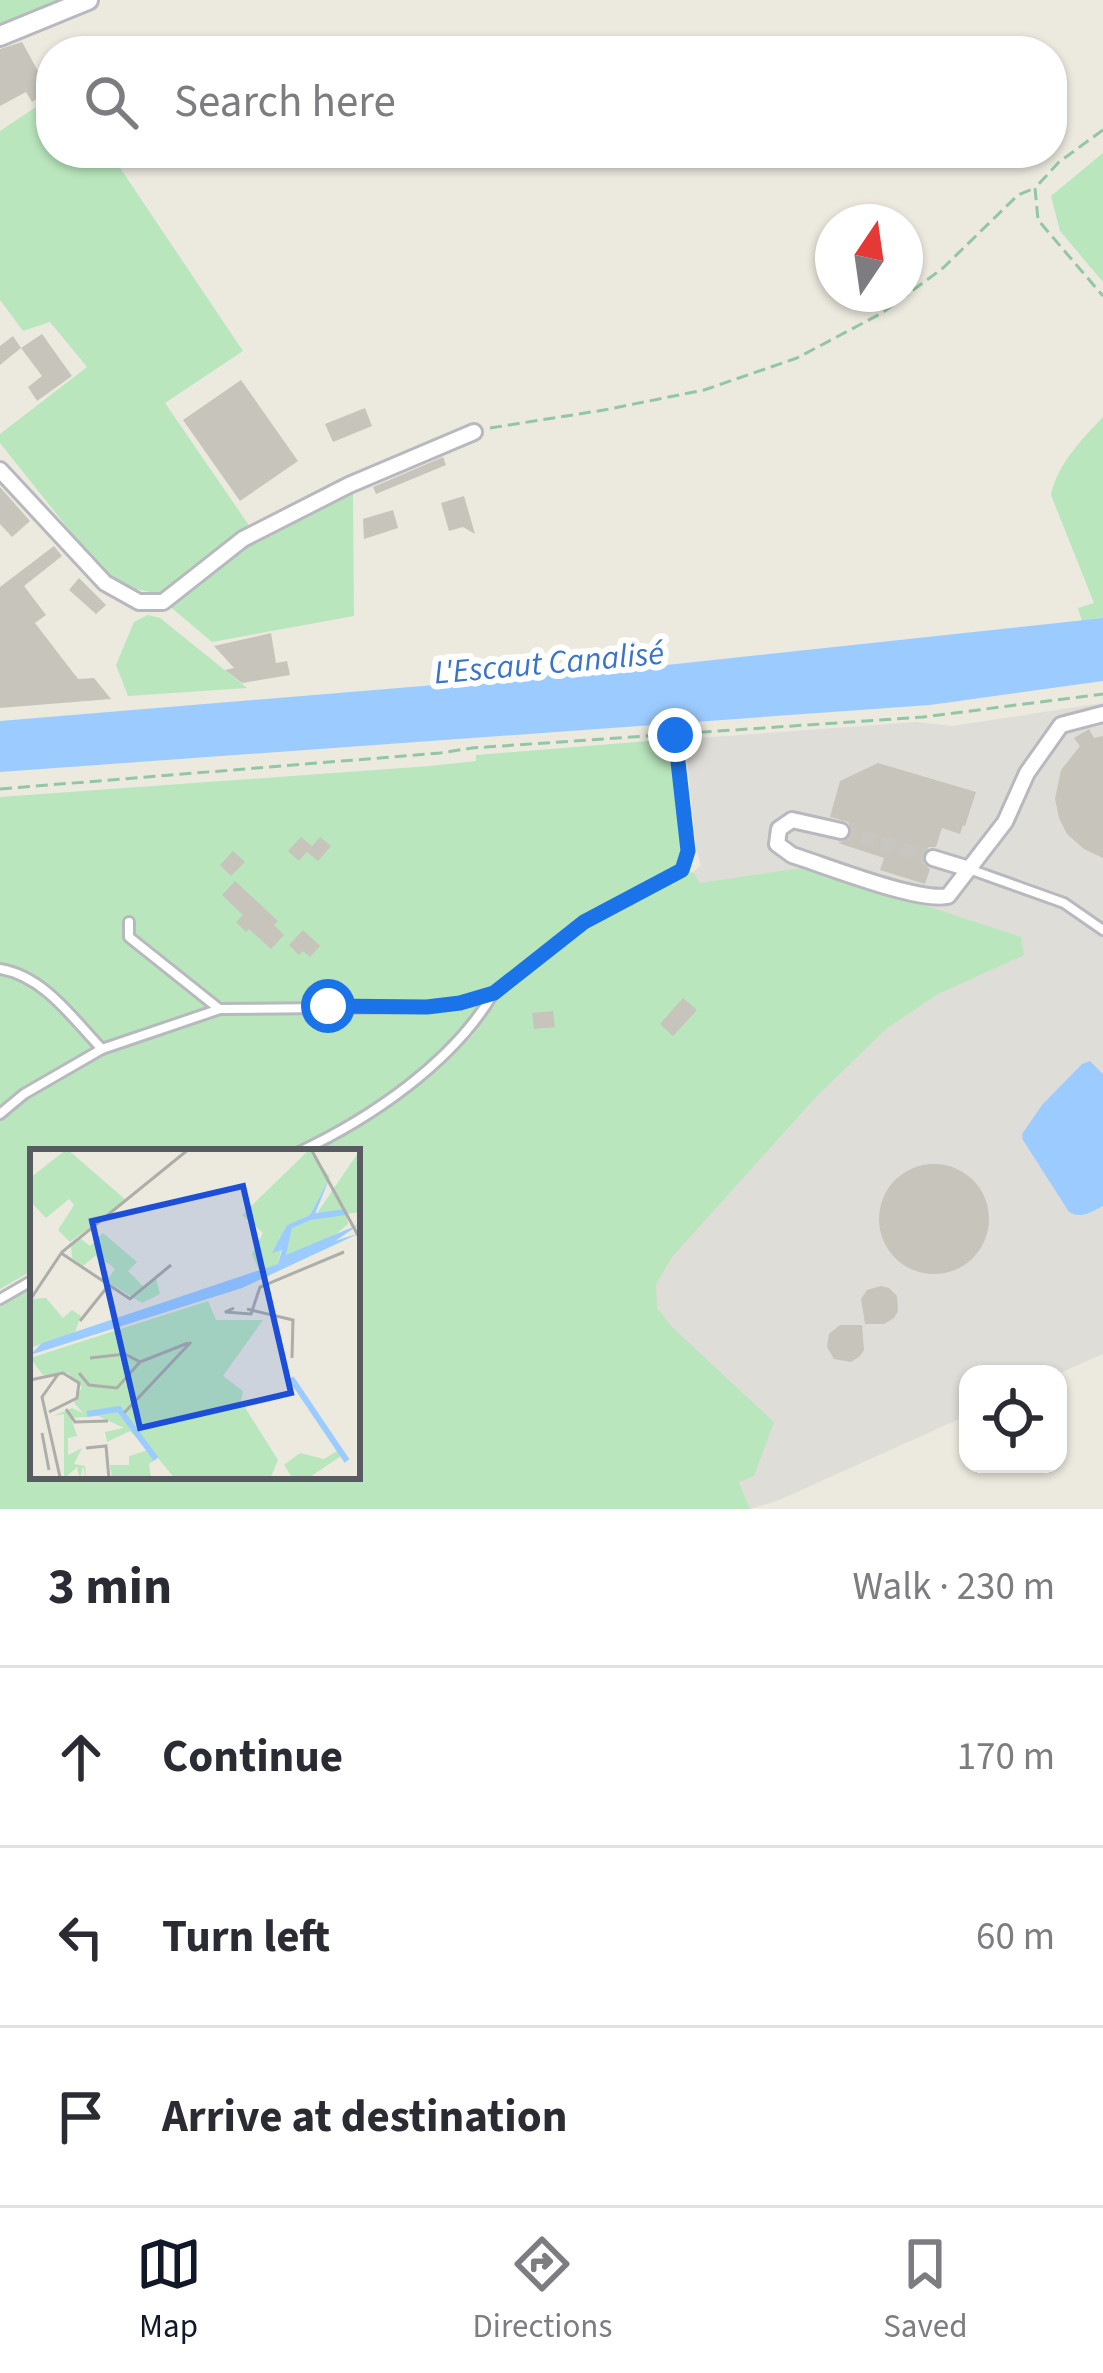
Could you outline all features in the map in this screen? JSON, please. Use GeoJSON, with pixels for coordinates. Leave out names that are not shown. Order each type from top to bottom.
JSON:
{"type":"FeatureCollection","features":[{"type":"Feature","properties":{"kind":"street"},"geometry":{"type":"LineString","coordinates":[[0,36],[88,0]]}},
{"type":"Feature","properties":{"kind":"street"},"geometry":{"type":"LineString","coordinates":[[1,473],[105,583],[139,602],[163,602],[243,539],[349,485],[474,432]]}},
{"type":"Feature","properties":{"kind":"street"},"geometry":{"type":"LineString","coordinates":[[841,831],[792,820],[779,829],[777,844],[792,856],[936,898],[948,896],[1006,823],[1027,773],[1060,725],[1103,713]]}},
{"type":"Feature","properties":{"kind":"street"},"geometry":{"type":"LineString","coordinates":[[933,859],[969,869]]}},
{"type":"Feature","properties":{"kind":"lane"},"geometry":{"type":"LineString","coordinates":[[969,869],[1064,903],[1103,930]]}},
{"type":"Feature","properties":{"kind":"lane"},"geometry":{"type":"LineString","coordinates":[[129,922],[129,937],[220,1009]]}},
{"type":"Feature","properties":{"kind":"lane"},"geometry":{"type":"LineString","coordinates":[[0,970],[36,982],[102,1049]]}},
{"type":"Feature","properties":{"kind":"lane"},"geometry":{"type":"LineString","coordinates":[[0,1114],[24,1094],[102,1049],[220,1009],[427,1007],[494,993]]}},
{"type":"Feature","properties":{"kind":"lane"},"geometry":{"type":"LineString","coordinates":[[305,1149],[358,1120],[436,1062],[471,1027],[494,993]]}},
{"type":"Feature","properties":{"kind":"lane"},"geometry":{"type":"LineString","coordinates":[[0,1299],[30,1282]]}},
{"type":"Feature","properties":{"kind":"path"},"geometry":{"type":"LineString","coordinates":[[1067,156],[1103,130]]}},
{"type":"Feature","properties":{"kind":"path"},"geometry":{"type":"LineString","coordinates":[[474,432],[704,390],[797,358],[882,313],[943,268],[1018,195],[1035,188],[1053,168]]}},
{"type":"Feature","properties":{"kind":"path"},"geometry":{"type":"LineString","coordinates":[[1035,188],[1038,220],[1103,296]]}},
{"type":"Feature","properties":{"kind":"path"},"geometry":{"type":"LineString","coordinates":[[0,788],[472,748],[923,717],[1103,694]]}},
{"type":"Feature","properties":{"kind":"path"},"geometry":{"type":"LineString","coordinates":[[494,993],[584,922],[682,870],[688,851],[675,735]]}},
{"type":"Feature","properties":{"kind":"shaded area"},"geometry":{"type":"Polygon","coordinates":[[[1103,703],[1103,1354],[1067,1370],[1067,1365],[959,1365],[959,1419],[750,1509],[739,1481],[752,1476],[362,1124],[474,1035],[739,946],[693,872],[701,865],[685,739],[917,722],[952,726],[1103,703]]]}},
{"type":"Feature","properties":{"kind":"green space"},"geometry":{"type":"Polygon","coordinates":[[[0,0],[57,0],[0,26],[0,0]]]}},
{"type":"Feature","properties":{"kind":"green space"},"geometry":{"type":"Polygon","coordinates":[[[36,107],[36,168],[120,168],[243,351],[165,403],[259,540],[353,494],[354,616],[212,642],[154,593],[123,586],[98,566],[0,443],[0,434],[87,367],[50,322],[23,331],[0,300],[0,131],[36,107]]]}},
{"type":"Feature","properties":{"kind":"green space"},"geometry":{"type":"Polygon","coordinates":[[[1103,153],[1103,282],[1060,231],[1051,196],[1103,153]]]}},
{"type":"Feature","properties":{"kind":"green space"},"geometry":{"type":"Polygon","coordinates":[[[1103,417],[1103,618],[1082,621],[1078,608],[1094,603],[1051,495],[1065,463],[1103,417]]]}},
{"type":"Feature","properties":{"kind":"green space"},"geometry":{"type":"Polygon","coordinates":[[[148,615],[160,618],[247,688],[128,696],[116,665],[134,622],[148,615]]]}},
{"type":"Feature","properties":{"kind":"green space"},"geometry":{"type":"Polygon","coordinates":[[[672,739],[685,845],[680,866],[685,875],[693,872],[700,883],[808,867],[1021,937],[1024,955],[938,994],[886,1029],[815,1098],[672,1257],[656,1284],[657,1308],[673,1328],[774,1422],[754,1476],[739,1482],[750,1509],[0,1509],[0,1303],[30,1285],[30,1479],[360,1479],[360,1149],[319,1149],[383,1110],[473,1035],[476,1016],[411,1077],[297,1149],[30,1149],[30,1272],[0,1289],[0,797],[430,766],[476,761],[476,755],[672,739]]]}},
{"type":"Feature","properties":{"kind":"water"},"geometry":{"type":"Polygon","coordinates":[[[1103,618],[1103,681],[930,705],[0,772],[0,721],[639,668],[1103,618]]]}},
{"type":"Feature","properties":{"kind":"water"},"geometry":{"type":"Polygon","coordinates":[[[1090,1061],[1103,1074],[1103,1206],[1078,1215],[1069,1212],[1022,1134],[1042,1105],[1090,1061]]]}},
{"type":"Feature","properties":{"kind":"building"},"geometry":{"type":"Polygon","coordinates":[[[22,42],[36,67],[36,99],[32,102],[26,92],[0,106],[0,49],[22,42]]]}},
{"type":"Feature","properties":{"kind":"building"},"geometry":{"type":"Polygon","coordinates":[[[42,334],[72,376],[37,401],[28,387],[42,376],[21,348],[42,334]]]}},
{"type":"Feature","properties":{"kind":"building"},"geometry":{"type":"Polygon","coordinates":[[[13,336],[21,348],[0,365],[0,346],[13,336]]]}},
{"type":"Feature","properties":{"kind":"building"},"geometry":{"type":"Polygon","coordinates":[[[241,380],[298,461],[240,501],[183,420],[241,380]]]}},
{"type":"Feature","properties":{"kind":"building"},"geometry":{"type":"Polygon","coordinates":[[[365,408],[372,426],[333,442],[325,424],[365,408]]]}},
{"type":"Feature","properties":{"kind":"building"},"geometry":{"type":"Polygon","coordinates":[[[443,457],[446,465],[376,494],[373,487],[443,457]]]}},
{"type":"Feature","properties":{"kind":"building"},"geometry":{"type":"Polygon","coordinates":[[[0,487],[30,521],[12,537],[0,524],[0,487]]]}},
{"type":"Feature","properties":{"kind":"building"},"geometry":{"type":"Polygon","coordinates":[[[464,496],[475,534],[463,527],[449,531],[441,503],[464,496]]]}},
{"type":"Feature","properties":{"kind":"building"},"geometry":{"type":"Polygon","coordinates":[[[393,510],[398,528],[364,539],[363,519],[393,510]]]}},
{"type":"Feature","properties":{"kind":"building"},"geometry":{"type":"Polygon","coordinates":[[[54,546],[62,556],[24,586],[46,615],[35,623],[78,679],[94,678],[111,699],[0,708],[0,587],[54,546]]]}},
{"type":"Feature","properties":{"kind":"building"},"geometry":{"type":"Polygon","coordinates":[[[79,578],[106,605],[96,614],[69,590],[79,578]]]}},
{"type":"Feature","properties":{"kind":"building"},"geometry":{"type":"Polygon","coordinates":[[[271,633],[276,663],[287,661],[290,675],[242,683],[225,670],[234,668],[214,646],[271,633]]]}},
{"type":"Feature","properties":{"kind":"building"},"geometry":{"type":"Polygon","coordinates":[[[1089,729],[1094,738],[1103,736],[1103,858],[1067,834],[1055,799],[1061,770],[1080,746],[1074,738],[1089,729]]]}},
{"type":"Feature","properties":{"kind":"building"},"geometry":{"type":"Polygon","coordinates":[[[878,763],[976,792],[960,834],[942,828],[936,847],[923,854],[922,862],[930,869],[925,884],[880,870],[884,858],[838,843],[852,832],[848,822],[830,817],[840,781],[878,763]]]}},
{"type":"Feature","properties":{"kind":"building"},"geometry":{"type":"Polygon","coordinates":[[[301,837],[312,846],[299,861],[288,851],[301,837]]]}},
{"type":"Feature","properties":{"kind":"building"},"geometry":{"type":"Polygon","coordinates":[[[320,837],[331,846],[318,861],[307,852],[320,837]]]}},
{"type":"Feature","properties":{"kind":"building"},"geometry":{"type":"Polygon","coordinates":[[[233,851],[245,862],[231,876],[220,865],[233,851]]]}},
{"type":"Feature","properties":{"kind":"building"},"geometry":{"type":"Polygon","coordinates":[[[235,881],[278,921],[274,925],[284,935],[271,949],[236,922],[243,915],[222,895],[235,881]]]}},
{"type":"Feature","properties":{"kind":"building"},"geometry":{"type":"Polygon","coordinates":[[[303,930],[320,946],[310,957],[303,951],[299,955],[289,945],[303,930]]]}},
{"type":"Feature","properties":{"kind":"building"},"geometry":{"type":"Polygon","coordinates":[[[683,998],[697,1010],[673,1036],[660,1024],[683,998]]]}},
{"type":"Feature","properties":{"kind":"building"},"geometry":{"type":"Polygon","coordinates":[[[553,1011],[555,1027],[534,1029],[532,1013],[553,1011]]]}},
{"type":"Feature","properties":{"kind":"building"},"geometry":{"type":"Polygon","coordinates":[[[934,1164],[955,1168],[973,1180],[985,1198],[989,1219],[985,1240],[973,1258],[955,1270],[934,1274],[913,1270],[895,1258],[883,1240],[879,1219],[883,1198],[895,1180],[913,1168],[934,1164]]]}},
{"type":"Feature","properties":{"kind":"building"},"geometry":{"type":"Polygon","coordinates":[[[881,1286],[897,1296],[898,1311],[884,1324],[865,1324],[861,1299],[867,1290],[881,1286]]]}},
{"type":"Feature","properties":{"kind":"building"},"geometry":{"type":"Polygon","coordinates":[[[840,1325],[862,1325],[864,1350],[851,1362],[834,1359],[827,1347],[829,1334],[840,1325]]]}},
{"type":"Feature","properties":{"kind":"tunnel"},"geometry":{"type":"LineString","coordinates":[[841,831],[933,858]]}},
{"type":"Feature","properties":{"kind":"route"},"geometry":{"type":"LineString","coordinates":[[328,1006],[427,1007],[494,993],[584,922],[682,870],[688,851],[675,735]]}},
{"type":"Feature","properties":{"kind":"water label","name":"L'Escaut Canalisé"},"geometry":{"type":"Point","coordinates":[549,663]}}]}
